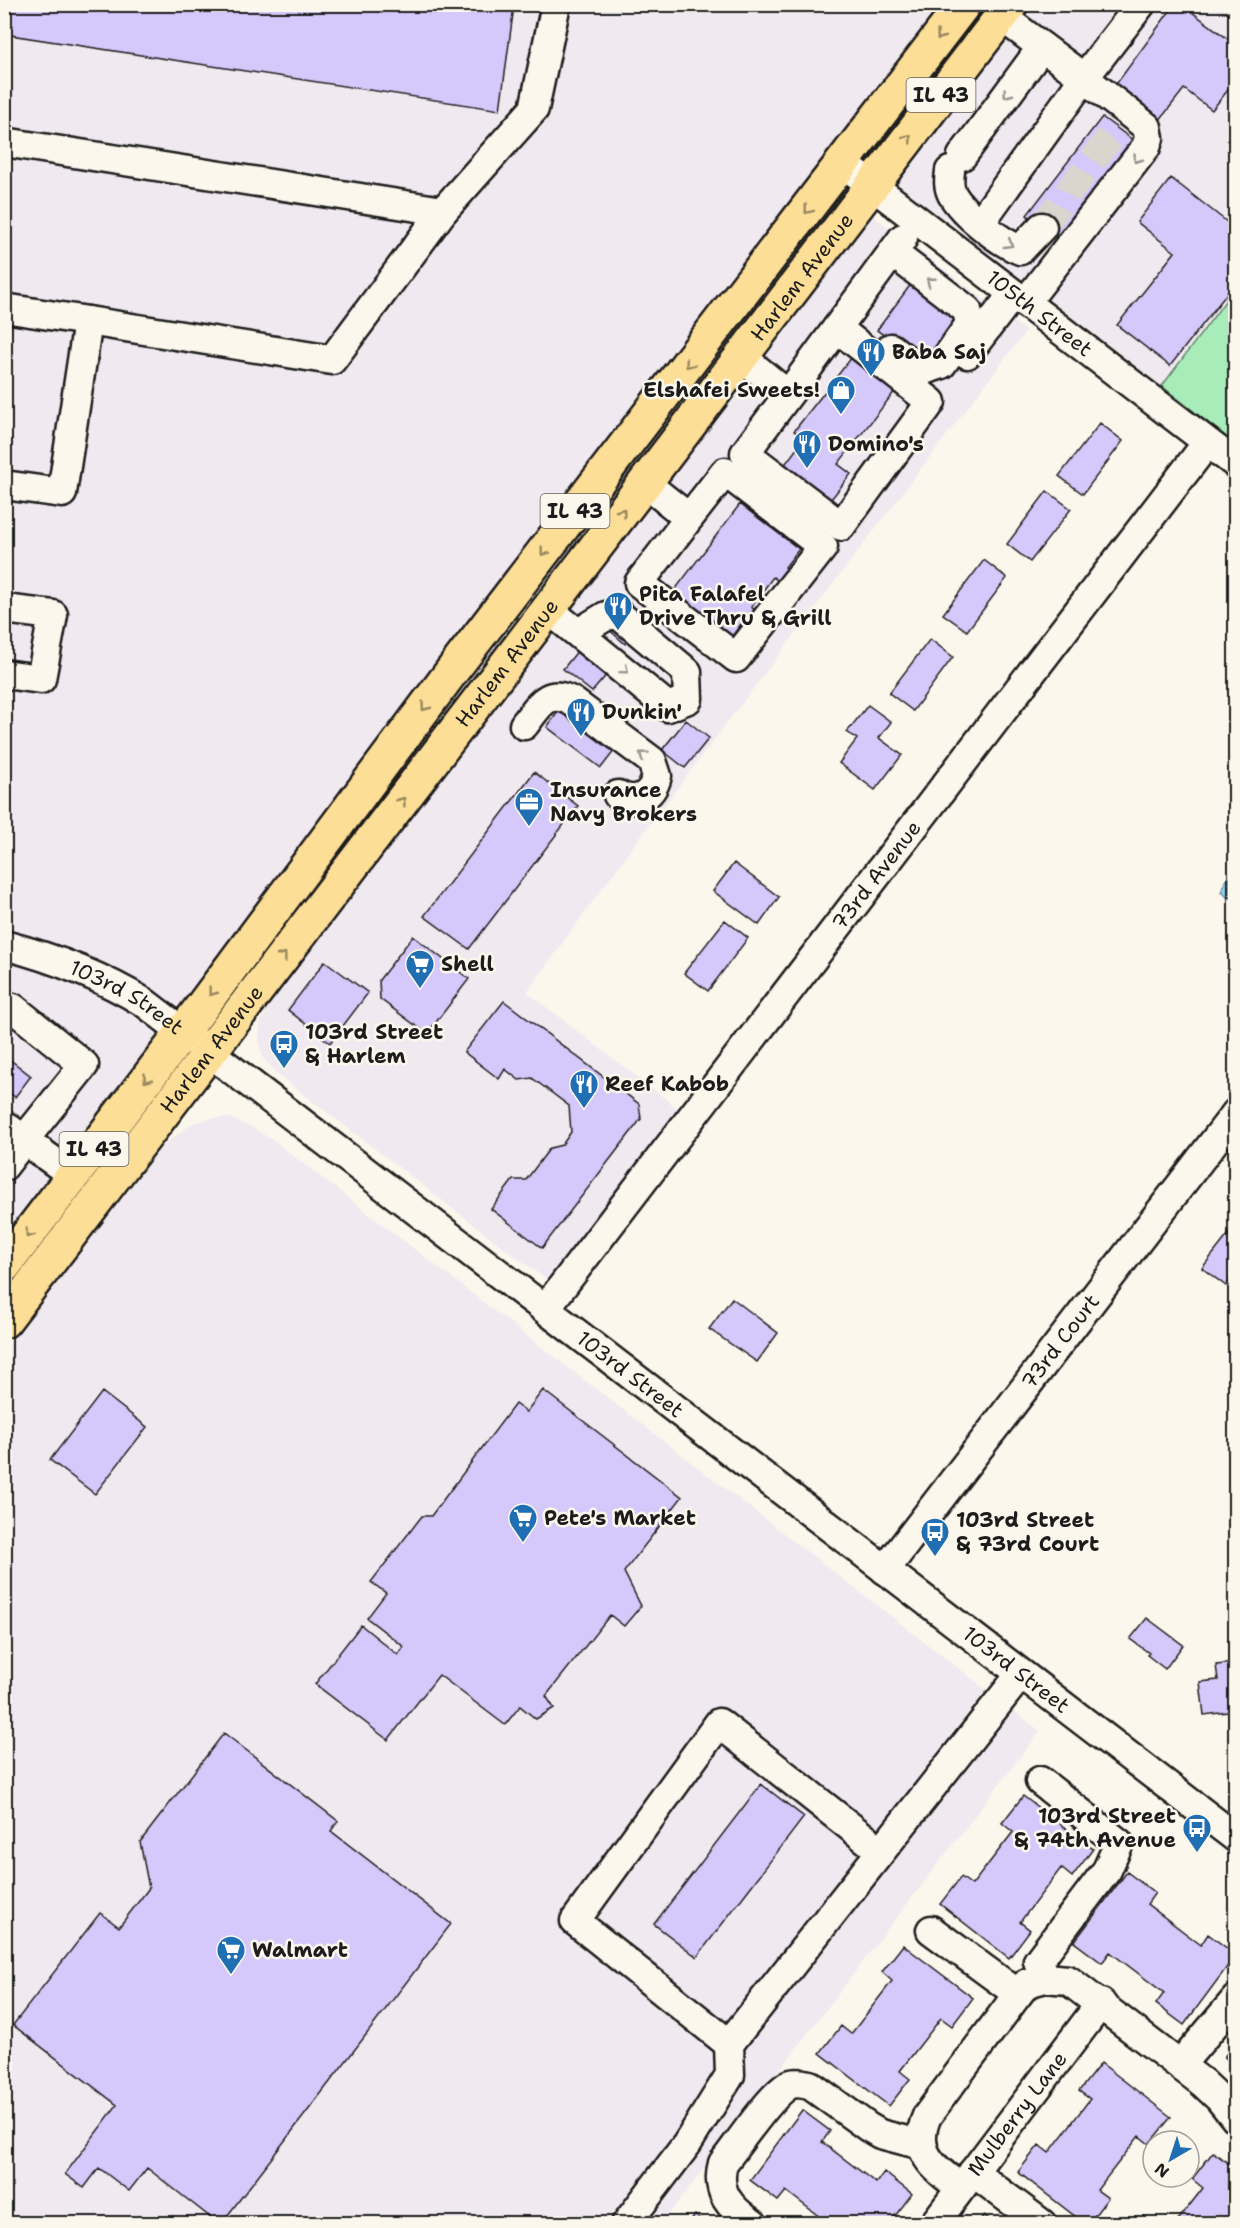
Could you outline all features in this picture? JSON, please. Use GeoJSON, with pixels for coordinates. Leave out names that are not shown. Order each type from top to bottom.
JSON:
{"type":"FeatureCollection","features":[{"type":"Feature","properties":{"kind":"main road","name":"Harlem Avenue"},"geometry":{"type":"LineString","coordinates":[[4,1266],[183,1032],[452,671],[844,164],[964,4]]}},
{"type":"Feature","properties":{"kind":"main road","name":"Harlem Avenue"},"geometry":{"type":"LineString","coordinates":[[4,1321],[1006,11]]}},
{"type":"Feature","properties":{"kind":"street"},"geometry":{"type":"LineString","coordinates":[[4,308],[332,360],[443,211],[534,109],[556,4]]}},
{"type":"Feature","properties":{"kind":"street"},"geometry":{"type":"LineString","coordinates":[[980,223],[1084,78],[1141,4]]}},
{"type":"Feature","properties":{"kind":"street"},"geometry":{"type":"LineString","coordinates":[[931,387],[1019,298],[1149,142],[1147,127],[1124,120],[1084,78],[1042,47],[1006,11]]}},
{"type":"Feature","properties":{"kind":"street"},"geometry":{"type":"LineString","coordinates":[[1042,47],[956,163],[948,181],[951,193],[960,205],[1010,246],[1020,250],[1042,227]]}},
{"type":"Feature","properties":{"kind":"street"},"geometry":{"type":"LineString","coordinates":[[4,141],[443,211]]}},
{"type":"Feature","properties":{"kind":"street","name":"105th Street"},"geometry":{"type":"LineString","coordinates":[[844,164],[1236,464]]}},
{"type":"Feature","properties":{"kind":"street"},"geometry":{"type":"LineString","coordinates":[[893,253],[967,310],[970,324],[942,364],[931,387],[841,526],[745,453],[916,219]]}},
{"type":"Feature","properties":{"kind":"street"},"geometry":{"type":"LineString","coordinates":[[4,485],[62,493],[88,321]]}},
{"type":"Feature","properties":{"kind":"street"},"geometry":{"type":"LineString","coordinates":[[842,321],[931,387]]}},
{"type":"Feature","properties":{"kind":"street"},"geometry":{"type":"LineString","coordinates":[[741,356],[788,395]]}},
{"type":"Feature","properties":{"kind":"street","name":"73rd Avenue"},"geometry":{"type":"LineString","coordinates":[[545,1309],[1208,442]]}},
{"type":"Feature","properties":{"kind":"street"},"geometry":{"type":"LineString","coordinates":[[725,472],[823,548],[736,658],[639,583],[689,518],[725,472]]}},
{"type":"Feature","properties":{"kind":"street"},"geometry":{"type":"LineString","coordinates":[[645,483],[689,518]]}},
{"type":"Feature","properties":{"kind":"street"},"geometry":{"type":"LineString","coordinates":[[4,609],[53,615],[41,679],[4,674]]}},
{"type":"Feature","properties":{"kind":"street"},"geometry":{"type":"LineString","coordinates":[[548,609],[580,632]]}},
{"type":"Feature","properties":{"kind":"street"},"geometry":{"type":"LineString","coordinates":[[524,725],[545,699],[560,696],[573,702],[652,761],[657,776],[651,790],[645,796],[636,800],[627,800],[618,795]]}},
{"type":"Feature","properties":{"kind":"street","name":"103rd Street"},"geometry":{"type":"LineString","coordinates":[[4,945],[34,952],[113,984],[145,1003],[1021,1674],[1232,1827]]}},
{"type":"Feature","properties":{"kind":"street"},"geometry":{"type":"LineString","coordinates":[[4,1006],[13,1008],[84,1065],[14,1132],[4,1166]]}},
{"type":"Feature","properties":{"kind":"street","name":"73rd Court"},"geometry":{"type":"LineString","coordinates":[[885,1569],[1236,1113]]}},
{"type":"Feature","properties":{"kind":"street"},"geometry":{"type":"LineString","coordinates":[[14,1132],[74,1176]]}},
{"type":"Feature","properties":{"kind":"street"},"geometry":{"type":"LineString","coordinates":[[626,2223],[687,2144],[730,2075],[729,2044],[1021,1674]]}},
{"type":"Feature","properties":{"kind":"street"},"geometry":{"type":"LineString","coordinates":[[729,2044],[575,1922],[719,1723],[881,1851]]}},
{"type":"Feature","properties":{"kind":"street"},"geometry":{"type":"LineString","coordinates":[[1040,1781],[1119,1843],[1107,1870],[1038,1961],[1045,1978]]}},
{"type":"Feature","properties":{"kind":"street"},"geometry":{"type":"LineString","coordinates":[[931,1930],[1018,1994]]}},
{"type":"Feature","properties":{"kind":"street"},"geometry":{"type":"LineString","coordinates":[[1042,2223],[967,2180],[930,2162],[922,2145],[921,2133],[927,2116],[1028,1983],[1045,1978],[1068,1980],[1181,2064],[1219,2098],[1236,2119]]}},
{"type":"Feature","properties":{"kind":"street"},"geometry":{"type":"LineString","coordinates":[[1181,2064],[1236,1999]]}},
{"type":"Feature","properties":{"kind":"street","name":"Mulberry Lane"},"geometry":{"type":"LineString","coordinates":[[934,2223],[1101,2003]]}},
{"type":"Feature","properties":{"kind":"street"},"geometry":{"type":"LineString","coordinates":[[753,2223],[729,2203],[720,2183],[720,2174],[723,2163],[777,2094],[790,2085],[800,2083],[810,2085],[874,2131],[922,2145]]}},
{"type":"Feature","properties":{"kind":"shaded area"},"geometry":{"type":"Polygon","coordinates":[[[5,5],[948,5],[5,1249],[5,5]]]}},
{"type":"Feature","properties":{"kind":"shaded area"},"geometry":{"type":"Polygon","coordinates":[[[1027,5],[1235,5],[1235,288],[1162,386],[891,179],[1027,5]]]}},
{"type":"Feature","properties":{"kind":"shaded area"},"geometry":{"type":"Polygon","coordinates":[[[866,211],[1026,331],[634,845],[527,992],[689,1117],[557,1288],[277,1074],[263,1058],[259,1040],[260,1024],[267,1009],[367,871],[866,211]]]}},
{"type":"Feature","properties":{"kind":"shaded area"},"geometry":{"type":"Polygon","coordinates":[[[212,1118],[230,1118],[274,1141],[1040,1731],[662,2223],[5,2223],[4,1351],[162,1146],[193,1123],[212,1118]]]}},
{"type":"Feature","properties":{"kind":"green space"},"geometry":{"type":"Polygon","coordinates":[[[1235,288],[1235,444],[1162,386],[1235,288]]]}},
{"type":"Feature","properties":{"kind":"water"},"geometry":{"type":"Polygon","coordinates":[[[1235,877],[1235,899],[1227,897],[1222,891],[1225,881],[1235,877]]]}},
{"type":"Feature","properties":{"kind":"building"},"geometry":{"type":"Polygon","coordinates":[[[4,4],[504,4],[514,6],[500,110],[4,34],[4,4]]]}},
{"type":"Feature","properties":{"kind":"building"},"geometry":{"type":"Polygon","coordinates":[[[1175,4],[1181,4],[1236,45],[1236,80],[1212,110],[1184,89],[1159,121],[1114,87],[1175,4]]]}},
{"type":"Feature","properties":{"kind":"building"},"geometry":{"type":"Polygon","coordinates":[[[1102,117],[1134,141],[1058,239],[1027,215],[1102,117]]]}},
{"type":"Feature","properties":{"kind":"building"},"geometry":{"type":"Polygon","coordinates":[[[1171,178],[1236,229],[1236,282],[1170,366],[1117,325],[1175,252],[1137,222],[1171,178]]]}},
{"type":"Feature","properties":{"kind":"building"},"geometry":{"type":"Polygon","coordinates":[[[914,280],[959,314],[960,324],[931,362],[920,363],[877,330],[914,280]]]}},
{"type":"Feature","properties":{"kind":"building"},"geometry":{"type":"Polygon","coordinates":[[[856,352],[899,386],[838,464],[851,474],[828,503],[783,467],[804,439],[794,431],[856,352]]]}},
{"type":"Feature","properties":{"kind":"building"},"geometry":{"type":"Polygon","coordinates":[[[1100,423],[1123,441],[1083,494],[1059,476],[1100,423]]]}},
{"type":"Feature","properties":{"kind":"building"},"geometry":{"type":"Polygon","coordinates":[[[1047,491],[1071,509],[1030,562],[1007,544],[1047,491]]]}},
{"type":"Feature","properties":{"kind":"building"},"geometry":{"type":"Polygon","coordinates":[[[740,504],[799,549],[785,567],[791,571],[781,583],[773,577],[751,607],[758,612],[749,624],[744,620],[729,640],[671,595],[740,504]]]}},
{"type":"Feature","properties":{"kind":"building"},"geometry":{"type":"Polygon","coordinates":[[[984,560],[1007,578],[967,631],[943,614],[984,560]]]}},
{"type":"Feature","properties":{"kind":"building","name":"Pita Falafel Drive Thru & Grill"},"geometry":{"type":"Polygon","coordinates":[[[611,619],[631,637],[625,644],[605,626],[611,619]]]}},
{"type":"Feature","properties":{"kind":"building"},"geometry":{"type":"Polygon","coordinates":[[[930,639],[953,657],[913,711],[889,693],[930,639]]]}},
{"type":"Feature","properties":{"kind":"building"},"geometry":{"type":"Polygon","coordinates":[[[579,649],[608,673],[592,692],[563,669],[579,649]]]}},
{"type":"Feature","properties":{"kind":"building"},"geometry":{"type":"Polygon","coordinates":[[[868,705],[891,722],[879,738],[902,755],[875,790],[839,763],[857,739],[847,732],[868,705]]]}},
{"type":"Feature","properties":{"kind":"building","name":"Dunkin'"},"geometry":{"type":"Polygon","coordinates":[[[561,708],[615,750],[601,768],[547,727],[561,708]]]}},
{"type":"Feature","properties":{"kind":"building"},"geometry":{"type":"Polygon","coordinates":[[[686,720],[709,738],[685,768],[662,750],[686,720]]]}},
{"type":"Feature","properties":{"kind":"building"},"geometry":{"type":"Polygon","coordinates":[[[534,772],[578,806],[469,949],[424,916],[534,772]]]}},
{"type":"Feature","properties":{"kind":"building"},"geometry":{"type":"Polygon","coordinates":[[[734,863],[779,897],[759,925],[713,891],[734,863]]]}},
{"type":"Feature","properties":{"kind":"building"},"geometry":{"type":"Polygon","coordinates":[[[725,920],[748,938],[708,991],[684,973],[725,920]]]}},
{"type":"Feature","properties":{"kind":"building","name":"Shell"},"geometry":{"type":"Polygon","coordinates":[[[413,936],[469,979],[427,1034],[380,999],[379,980],[413,936]]]}},
{"type":"Feature","properties":{"kind":"building"},"geometry":{"type":"Polygon","coordinates":[[[325,961],[368,993],[330,1043],[288,1010],[325,961]]]}},
{"type":"Feature","properties":{"kind":"building"},"geometry":{"type":"Polygon","coordinates":[[[504,1001],[639,1104],[641,1119],[542,1248],[491,1209],[513,1180],[526,1180],[550,1148],[562,1145],[571,1132],[569,1106],[532,1078],[519,1080],[505,1069],[499,1079],[464,1052],[504,1001]]]}},
{"type":"Feature","properties":{"kind":"building"},"geometry":{"type":"Polygon","coordinates":[[[4,1055],[31,1076],[15,1097],[4,1089],[4,1055]]]}},
{"type":"Feature","properties":{"kind":"building"},"geometry":{"type":"Polygon","coordinates":[[[1236,1225],[1236,1273],[1226,1286],[1202,1268],[1236,1225]]]}},
{"type":"Feature","properties":{"kind":"building"},"geometry":{"type":"Polygon","coordinates":[[[732,1298],[778,1333],[757,1362],[709,1329],[732,1298]]]}},
{"type":"Feature","properties":{"kind":"building","name":"Pete's Market"},"geometry":{"type":"Polygon","coordinates":[[[543,1390],[682,1497],[624,1572],[641,1606],[624,1626],[610,1615],[546,1696],[554,1708],[536,1719],[520,1706],[505,1725],[439,1675],[388,1740],[315,1684],[361,1625],[398,1655],[404,1647],[367,1618],[386,1593],[371,1582],[422,1516],[431,1516],[515,1404],[526,1412],[543,1390]]]}},
{"type":"Feature","properties":{"kind":"building"},"geometry":{"type":"Polygon","coordinates":[[[102,1392],[147,1427],[95,1494],[50,1460],[102,1392]]]}},
{"type":"Feature","properties":{"kind":"building"},"geometry":{"type":"Polygon","coordinates":[[[1147,1618],[1183,1645],[1165,1669],[1130,1639],[1147,1618]]]}},
{"type":"Feature","properties":{"kind":"building"},"geometry":{"type":"Polygon","coordinates":[[[1236,1663],[1236,1711],[1204,1715],[1200,1682],[1218,1680],[1216,1665],[1236,1663]]]}},
{"type":"Feature","properties":{"kind":"building","name":"Walmart"},"geometry":{"type":"Polygon","coordinates":[[[224,1733],[338,1821],[331,1831],[451,1924],[219,2224],[147,2168],[129,2191],[99,2168],[84,2188],[65,2174],[117,2105],[13,2025],[100,1913],[119,1927],[149,1888],[140,1842],[224,1733]]]}},
{"type":"Feature","properties":{"kind":"building"},"geometry":{"type":"Polygon","coordinates":[[[761,1784],[804,1817],[697,1957],[654,1924],[761,1784]]]}},
{"type":"Feature","properties":{"kind":"building"},"geometry":{"type":"Polygon","coordinates":[[[1023,1796],[1093,1849],[1072,1877],[1061,1868],[1020,1922],[1030,1930],[1009,1958],[940,1904],[961,1877],[972,1885],[1013,1832],[1002,1823],[1023,1796]]]}},
{"type":"Feature","properties":{"kind":"building"},"geometry":{"type":"Polygon","coordinates":[[[1127,1872],[1155,1893],[1147,1904],[1201,1945],[1208,1934],[1236,1955],[1184,2025],[1156,2004],[1164,1993],[1110,1952],[1102,1963],[1074,1942],[1127,1872]]]}},
{"type":"Feature","properties":{"kind":"building"},"geometry":{"type":"Polygon","coordinates":[[[903,1945],[973,1998],[952,2026],[941,2018],[900,2071],[910,2079],[889,2106],[820,2053],[841,2026],[851,2034],[892,1981],[882,1972],[903,1945]]]}},
{"type":"Feature","properties":{"kind":"building"},"geometry":{"type":"Polygon","coordinates":[[[1236,2041],[1236,2065],[1224,2057],[1236,2041]]]}},
{"type":"Feature","properties":{"kind":"building"},"geometry":{"type":"Polygon","coordinates":[[[1101,2063],[1171,2117],[1161,2129],[1141,2129],[1141,2138],[1139,2136],[1097,2190],[1108,2198],[1088,2224],[1018,2172],[1039,2145],[1049,2153],[1090,2099],[1079,2091],[1101,2063]]]}},
{"type":"Feature","properties":{"kind":"building"},"geometry":{"type":"Polygon","coordinates":[[[802,2110],[830,2131],[822,2142],[876,2183],[884,2172],[912,2194],[889,2224],[829,2224],[786,2191],[778,2201],[750,2180],[802,2110]]]}},
{"type":"Feature","properties":{"kind":"building"},"geometry":{"type":"Polygon","coordinates":[[[1213,2152],[1236,2169],[1236,2224],[1175,2224],[1203,2188],[1201,2186],[1201,2167],[1213,2152]]]}},
{"type":"Feature","properties":{"kind":"building"},"geometry":{"type":"Polygon","coordinates":[[[695,2215],[706,2224],[689,2224],[695,2215]]]}},
{"type":"Feature","properties":{"kind":"building"},"geometry":{"type":"Polygon","coordinates":[[[984,2215],[995,2224],[977,2224],[984,2215]]]}},
{"type":"Feature","properties":{"kind":"tunnel"},"geometry":{"type":"LineString","coordinates":[[1042,227],[1117,128]]}},
{"type":"Feature","properties":{"kind":"place","name":"Baba Saj"},"geometry":{"type":"Point","coordinates":[871,378]}},
{"type":"Feature","properties":{"kind":"place","name":"Elshafei Sweets!"},"geometry":{"type":"Point","coordinates":[841,416]}},
{"type":"Feature","properties":{"kind":"place","name":"Domino's"},"geometry":{"type":"Point","coordinates":[807,470]}},
{"type":"Feature","properties":{"kind":"place","name":"Pita Falafel Drive Thru & Grill"},"geometry":{"type":"Point","coordinates":[618,632]}},
{"type":"Feature","properties":{"kind":"place","name":"Dunkin'"},"geometry":{"type":"Point","coordinates":[581,738]}},
{"type":"Feature","properties":{"kind":"place","name":"Insurance Navy Brokers"},"geometry":{"type":"Point","coordinates":[529,828]}},
{"type":"Feature","properties":{"kind":"place","name":"Shell"},"geometry":{"type":"Point","coordinates":[420,990]}},
{"type":"Feature","properties":{"kind":"place","name":"103rd Street & Harlem"},"geometry":{"type":"Point","coordinates":[284,1070]}},
{"type":"Feature","properties":{"kind":"place","name":"Reef Kabob"},"geometry":{"type":"Point","coordinates":[584,1110]}},
{"type":"Feature","properties":{"kind":"place","name":"Pete's Market"},"geometry":{"type":"Point","coordinates":[523,1544]}},
{"type":"Feature","properties":{"kind":"place","name":"103rd Street & 73rd Court"},"geometry":{"type":"Point","coordinates":[935,1558]}},
{"type":"Feature","properties":{"kind":"place","name":"103rd Street & 74th Avenue"},"geometry":{"type":"Point","coordinates":[1197,1854]}},
{"type":"Feature","properties":{"kind":"place","name":"Walmart"},"geometry":{"type":"Point","coordinates":[231,1976]}}]}
